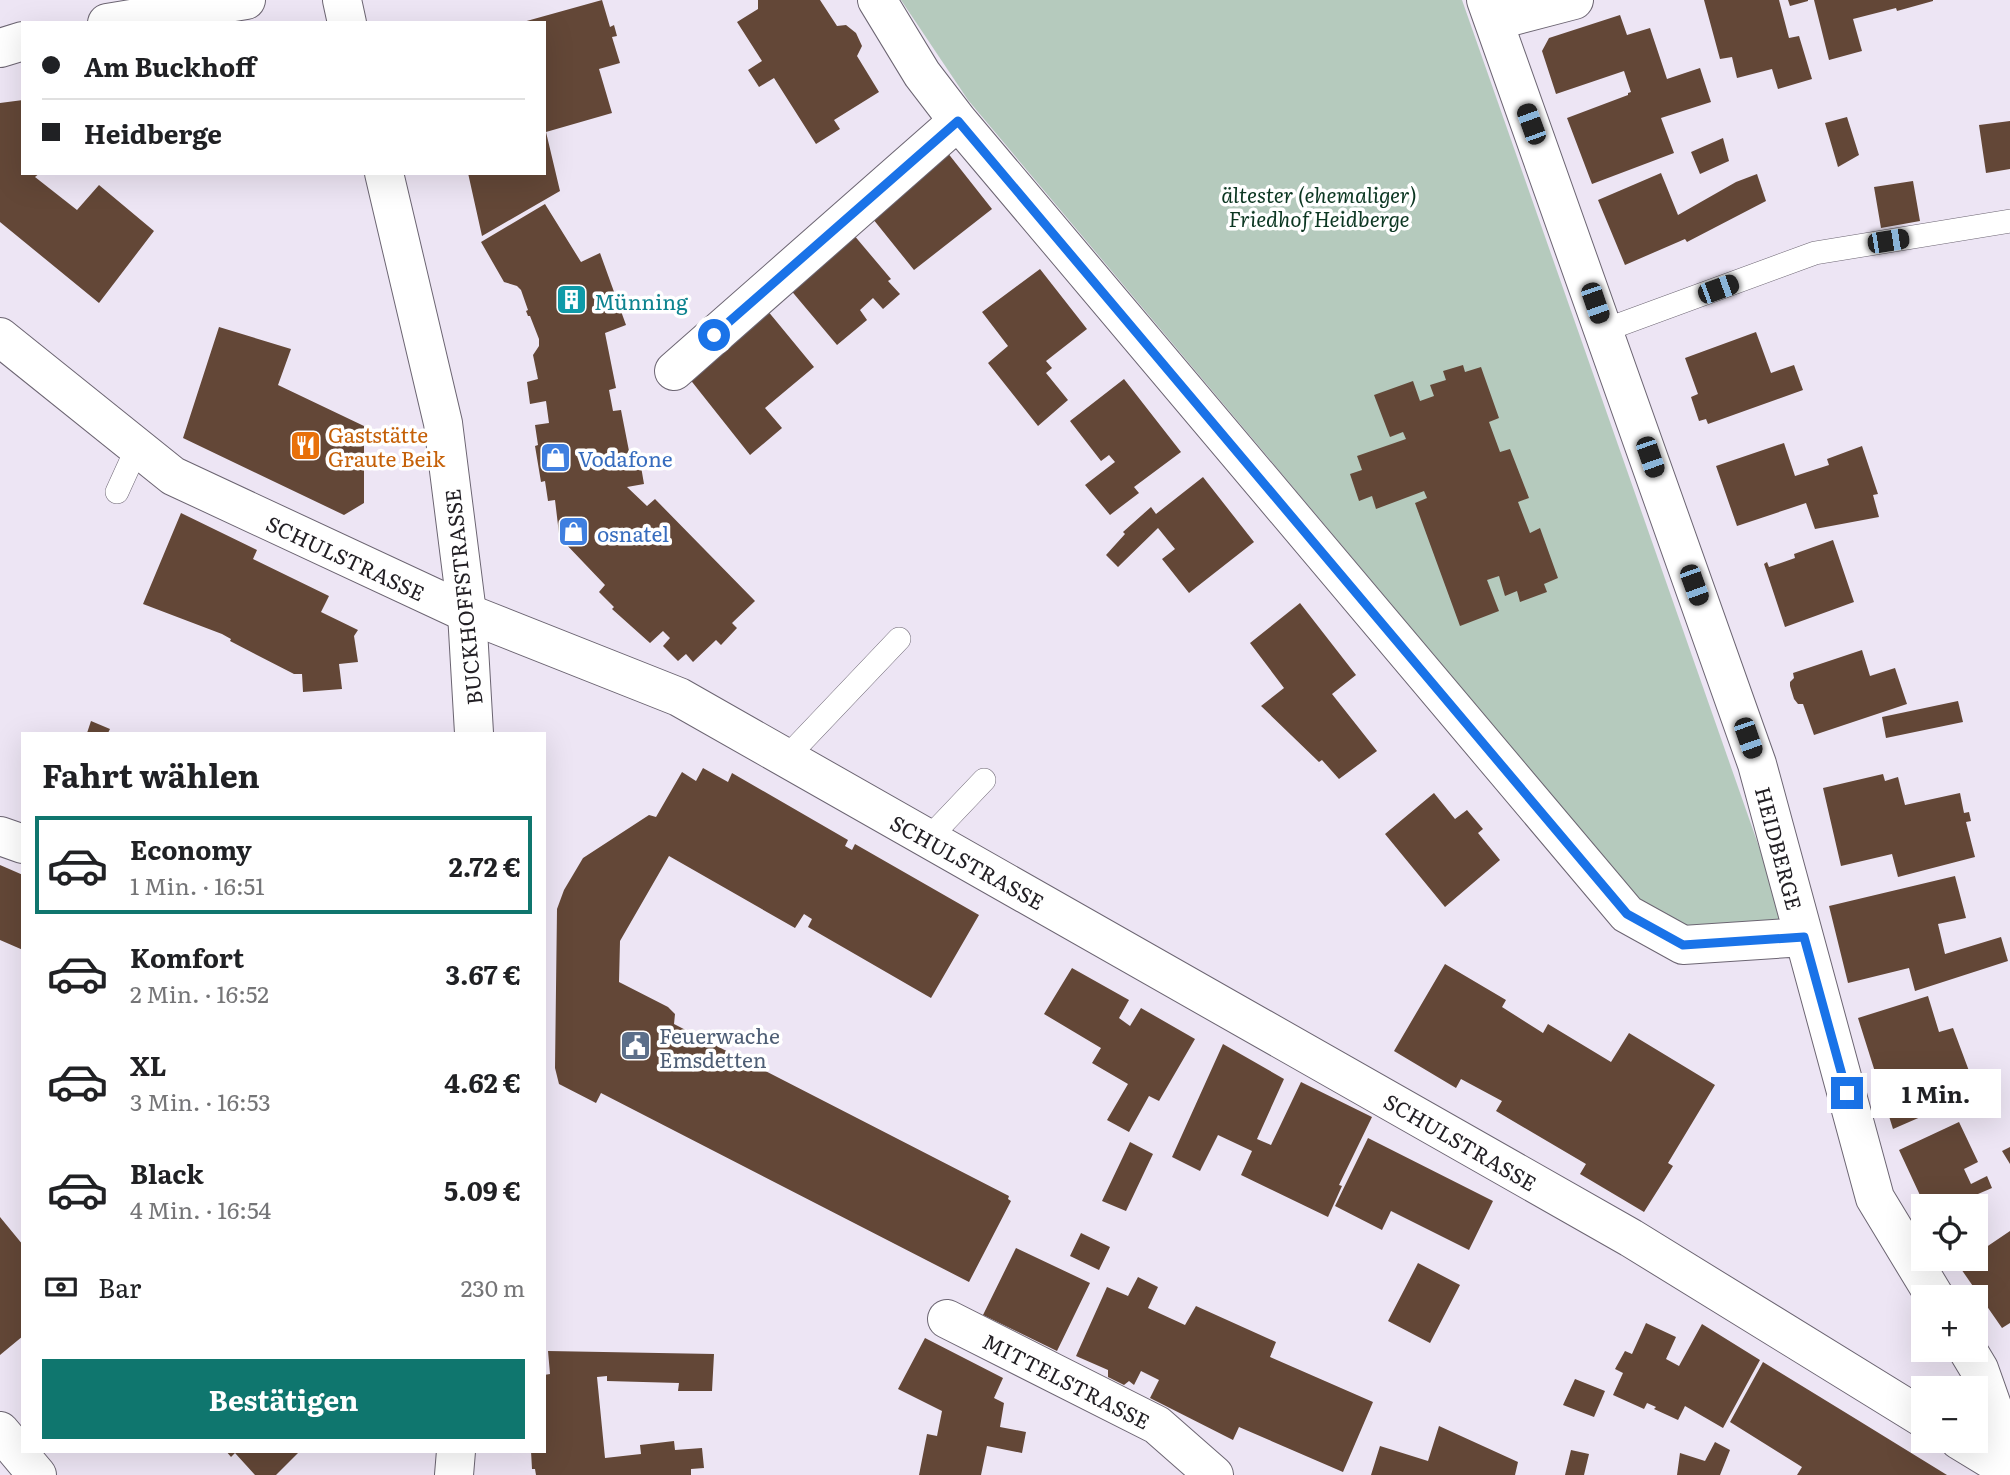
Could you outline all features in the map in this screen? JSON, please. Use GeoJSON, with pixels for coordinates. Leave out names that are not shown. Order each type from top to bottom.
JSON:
{"type":"FeatureCollection","features":[{"type":"Feature","properties":{"kind":"street"},"geometry":{"type":"LineString","coordinates":[[119,21],[246,0]]}},
{"type":"Feature","properties":{"kind":"street"},"geometry":{"type":"LineString","coordinates":[[342,0],[347,21]]}},
{"type":"Feature","properties":{"kind":"street"},"geometry":{"type":"LineString","coordinates":[[877,0],[922,74],[958,121],[1627,914],[1683,945],[1804,937]]}},
{"type":"Feature","properties":{"kind":"street"},"geometry":{"type":"LineString","coordinates":[[1490,10],[1574,0]]}},
{"type":"Feature","properties":{"kind":"street","name":"HEIDBERGE"},"geometry":{"type":"LineString","coordinates":[[1490,10],[1757,764],[1875,1198],[1929,1285]]}},
{"type":"Feature","properties":{"kind":"street"},"geometry":{"type":"LineString","coordinates":[[0,48],[21,42]]}},
{"type":"Feature","properties":{"kind":"street"},"geometry":{"type":"LineString","coordinates":[[674,371],[958,121]]}},
{"type":"Feature","properties":{"kind":"street","name":"BUCKHOFFSTRASSE"},"geometry":{"type":"LineString","coordinates":[[384,175],[443,423],[467,613],[474,732]]}},
{"type":"Feature","properties":{"kind":"street","name":"SCHULSTRASSE"},"geometry":{"type":"LineString","coordinates":[[0,337],[173,476],[467,613],[680,697],[1631,1238],[1911,1411]]}},
{"type":"Feature","properties":{"kind":"street"},"geometry":{"type":"LineString","coordinates":[[0,836],[21,844]]}},
{"type":"Feature","properties":{"kind":"street","name":"MITTELSTRASSE"},"geometry":{"type":"LineString","coordinates":[[947,1319],[1157,1425],[1214,1475]]}},
{"type":"Feature","properties":{"kind":"street"},"geometry":{"type":"LineString","coordinates":[[1975,1362],[2010,1456]]}},
{"type":"Feature","properties":{"kind":"street"},"geometry":{"type":"LineString","coordinates":[[0,1431],[37,1475]]}},
{"type":"Feature","properties":{"kind":"street"},"geometry":{"type":"LineString","coordinates":[[454,1475],[456,1453]]}},
{"type":"Feature","properties":{"kind":"street"},"geometry":{"type":"LineString","coordinates":[[1980,1453],[2010,1471]]}},
{"type":"Feature","properties":{"kind":"lane"},"geometry":{"type":"LineString","coordinates":[[1605,330],[1815,253],[2010,221]]}},
{"type":"Feature","properties":{"kind":"lane"},"geometry":{"type":"LineString","coordinates":[[117,492],[137,448]]}},
{"type":"Feature","properties":{"kind":"lane"},"geometry":{"type":"LineString","coordinates":[[786,758],[899,639]]}},
{"type":"Feature","properties":{"kind":"lane"},"geometry":{"type":"LineString","coordinates":[[928,839],[984,780]]}},
{"type":"Feature","properties":{"kind":"green space","name":"ältester (ehemaliger) Friedhof Heidberge"},"geometry":{"type":"Polygon","coordinates":[[[901,0],[1462,0],[1785,921],[1688,927],[1638,898],[968,100],[901,0]]]}},
{"type":"Feature","properties":{"kind":"building"},"geometry":{"type":"Polygon","coordinates":[[[602,0],[610,27],[614,25],[617,36],[612,37],[620,63],[599,69],[612,113],[546,132],[546,21],[527,21],[602,0]]]}},
{"type":"Feature","properties":{"kind":"building"},"geometry":{"type":"Polygon","coordinates":[[[758,0],[820,0],[837,26],[846,25],[856,33],[862,46],[857,56],[879,92],[834,120],[840,129],[816,144],[774,78],[759,87],[748,70],[762,61],[737,22],[758,9],[758,0]]]}},
{"type":"Feature","properties":{"kind":"building"},"geometry":{"type":"Polygon","coordinates":[[[1704,0],[1779,0],[1789,38],[1799,36],[1812,79],[1778,89],[1772,69],[1737,78],[1732,57],[1720,59],[1704,0]]]}},
{"type":"Feature","properties":{"kind":"building"},"geometry":{"type":"Polygon","coordinates":[[[1788,0],[1808,0],[1808,1],[1790,6],[1788,0]]]}},
{"type":"Feature","properties":{"kind":"building"},"geometry":{"type":"Polygon","coordinates":[[[1814,0],[1933,1],[1853,19],[1862,51],[1829,60],[1814,0]]]}},
{"type":"Feature","properties":{"kind":"building"},"geometry":{"type":"Polygon","coordinates":[[[1620,15],[1627,35],[1650,28],[1667,79],[1700,68],[1711,102],[1661,118],[1674,153],[1592,184],[1567,118],[1628,95],[1631,92],[1624,71],[1556,94],[1542,51],[1549,38],[1620,15]]]}},
{"type":"Feature","properties":{"kind":"building"},"geometry":{"type":"Polygon","coordinates":[[[21,100],[21,175],[38,175],[35,177],[77,210],[99,185],[154,231],[99,303],[0,222],[0,103],[21,100]]]}},
{"type":"Feature","properties":{"kind":"building"},"geometry":{"type":"Polygon","coordinates":[[[1847,117],[1859,155],[1838,167],[1825,123],[1847,117]]]}},
{"type":"Feature","properties":{"kind":"building"},"geometry":{"type":"Polygon","coordinates":[[[2010,121],[2010,169],[1986,173],[1979,125],[2010,121]]]}},
{"type":"Feature","properties":{"kind":"building"},"geometry":{"type":"Polygon","coordinates":[[[546,132],[560,191],[482,236],[468,175],[546,175],[546,132]]]}},
{"type":"Feature","properties":{"kind":"building"},"geometry":{"type":"Polygon","coordinates":[[[1723,138],[1729,161],[1700,174],[1691,152],[1723,138]]]}},
{"type":"Feature","properties":{"kind":"building"},"geometry":{"type":"Polygon","coordinates":[[[947,152],[992,209],[914,270],[873,219],[947,152]]]}},
{"type":"Feature","properties":{"kind":"building"},"geometry":{"type":"Polygon","coordinates":[[[1661,173],[1678,215],[1736,182],[1757,174],[1766,201],[1687,242],[1685,239],[1625,265],[1598,200],[1661,173]]]}},
{"type":"Feature","properties":{"kind":"building"},"geometry":{"type":"Polygon","coordinates":[[[1913,181],[1920,221],[1881,228],[1874,187],[1913,181]]]}},
{"type":"Feature","properties":{"kind":"building"},"geometry":{"type":"Polygon","coordinates":[[[545,204],[581,262],[600,253],[626,325],[605,333],[616,388],[609,390],[613,411],[621,410],[629,451],[638,449],[644,484],[627,487],[647,506],[655,499],[755,601],[732,623],[737,628],[721,645],[716,640],[693,662],[686,654],[678,661],[663,646],[670,638],[663,631],[650,643],[612,609],[614,607],[599,592],[605,585],[563,541],[560,542],[555,500],[548,501],[545,481],[541,482],[535,446],[538,445],[535,425],[549,423],[546,401],[530,404],[527,382],[538,379],[533,355],[539,346],[539,339],[526,311],[528,310],[521,290],[504,282],[481,242],[545,204]]]}},
{"type":"Feature","properties":{"kind":"building"},"geometry":{"type":"Polygon","coordinates":[[[853,234],[891,279],[888,281],[900,294],[883,309],[873,298],[860,310],[867,320],[837,345],[789,288],[853,234]]]}},
{"type":"Feature","properties":{"kind":"building"},"geometry":{"type":"Polygon","coordinates":[[[1040,269],[1087,329],[1046,361],[1052,368],[1046,373],[1068,400],[1038,426],[988,363],[1008,346],[982,312],[1040,269]]]}},
{"type":"Feature","properties":{"kind":"building"},"geometry":{"type":"Polygon","coordinates":[[[767,310],[814,367],[765,408],[782,428],[750,455],[685,373],[767,310]]]}},
{"type":"Feature","properties":{"kind":"building"},"geometry":{"type":"Polygon","coordinates":[[[219,327],[291,349],[278,385],[364,426],[364,503],[344,515],[183,438],[219,327]]]}},
{"type":"Feature","properties":{"kind":"building"},"geometry":{"type":"Polygon","coordinates":[[[1756,332],[1771,373],[1794,365],[1803,390],[1708,424],[1706,419],[1699,421],[1691,397],[1698,394],[1685,358],[1756,332]]]}},
{"type":"Feature","properties":{"kind":"building"},"geometry":{"type":"Polygon","coordinates":[[[1463,365],[1465,372],[1481,367],[1499,418],[1489,422],[1500,452],[1510,449],[1529,498],[1518,502],[1530,533],[1540,528],[1558,578],[1544,584],[1547,592],[1520,602],[1517,591],[1505,596],[1499,576],[1487,580],[1499,611],[1460,626],[1415,503],[1427,498],[1424,491],[1376,509],[1372,496],[1359,501],[1350,474],[1362,470],[1357,456],[1406,439],[1403,432],[1390,437],[1374,395],[1413,381],[1420,401],[1434,396],[1430,385],[1446,380],[1443,371],[1463,365]]]}},
{"type":"Feature","properties":{"kind":"building"},"geometry":{"type":"Polygon","coordinates":[[[1124,379],[1181,452],[1134,487],[1139,493],[1110,515],[1085,485],[1115,462],[1109,455],[1101,461],[1070,421],[1124,379]]]}},
{"type":"Feature","properties":{"kind":"building"},"geometry":{"type":"Polygon","coordinates":[[[1784,443],[1795,476],[1829,465],[1827,459],[1862,446],[1878,494],[1873,495],[1879,517],[1815,529],[1806,503],[1737,526],[1716,466],[1784,443]]]}},
{"type":"Feature","properties":{"kind":"building"},"geometry":{"type":"Polygon","coordinates":[[[1203,477],[1254,542],[1189,593],[1162,559],[1175,549],[1158,528],[1118,567],[1106,555],[1125,534],[1123,532],[1151,507],[1156,514],[1203,477]]]}},
{"type":"Feature","properties":{"kind":"building"},"geometry":{"type":"Polygon","coordinates":[[[181,513],[257,550],[253,559],[329,596],[321,612],[358,630],[354,636],[358,662],[339,664],[342,689],[303,692],[302,674],[294,674],[230,641],[231,639],[222,634],[143,604],[181,513]]]}},
{"type":"Feature","properties":{"kind":"building"},"geometry":{"type":"Polygon","coordinates":[[[1833,540],[1854,602],[1785,627],[1764,564],[1767,562],[1769,567],[1795,558],[1794,554],[1833,540]]]}},
{"type":"Feature","properties":{"kind":"building"},"geometry":{"type":"Polygon","coordinates":[[[1300,603],[1356,675],[1332,694],[1377,751],[1339,779],[1322,760],[1319,762],[1261,706],[1284,688],[1250,643],[1300,603]]]}},
{"type":"Feature","properties":{"kind":"building"},"geometry":{"type":"Polygon","coordinates":[[[1862,650],[1870,676],[1895,668],[1907,704],[1814,735],[1803,704],[1798,704],[1794,699],[1790,686],[1793,673],[1862,650]]]}},
{"type":"Feature","properties":{"kind":"building"},"geometry":{"type":"Polygon","coordinates":[[[1958,701],[1963,722],[1886,738],[1882,717],[1958,701]]]}},
{"type":"Feature","properties":{"kind":"building"},"geometry":{"type":"Polygon","coordinates":[[[91,721],[110,729],[108,732],[87,732],[91,721]]]}},
{"type":"Feature","properties":{"kind":"building","name":"Feuerwache Emsdetten"},"geometry":{"type":"Polygon","coordinates":[[[703,768],[728,782],[732,773],[848,840],[845,846],[852,850],[855,844],[979,915],[931,998],[808,927],[812,919],[804,914],[795,928],[669,856],[620,941],[619,982],[668,1007],[675,1014],[674,1024],[1009,1196],[1011,1201],[969,1282],[601,1093],[596,1103],[559,1084],[555,1068],[557,909],[564,890],[583,858],[649,815],[656,817],[682,772],[696,781],[703,768]]]}},
{"type":"Feature","properties":{"kind":"building"},"geometry":{"type":"Polygon","coordinates":[[[1883,774],[1885,781],[1898,777],[1905,805],[1960,793],[1964,813],[1969,812],[1971,821],[1966,822],[1975,857],[1898,877],[1892,854],[1841,866],[1823,788],[1883,774]]]}},
{"type":"Feature","properties":{"kind":"building"},"geometry":{"type":"Polygon","coordinates":[[[1434,793],[1455,819],[1467,810],[1483,829],[1478,833],[1500,860],[1445,907],[1385,834],[1434,793]]]}},
{"type":"Feature","properties":{"kind":"building"},"geometry":{"type":"Polygon","coordinates":[[[0,865],[21,874],[21,949],[0,940],[0,865]]]}},
{"type":"Feature","properties":{"kind":"building"},"geometry":{"type":"Polygon","coordinates":[[[1955,876],[1966,918],[1938,924],[1945,954],[2001,937],[2008,961],[1915,991],[1909,968],[1848,983],[1829,906],[1955,876]]]}},
{"type":"Feature","properties":{"kind":"building"},"geometry":{"type":"Polygon","coordinates":[[[1445,964],[1506,1000],[1502,1007],[1543,1033],[1548,1024],[1611,1062],[1629,1033],[1715,1085],[1668,1163],[1673,1166],[1644,1212],[1580,1174],[1586,1164],[1496,1111],[1502,1101],[1461,1079],[1456,1088],[1394,1051],[1445,964]]]}},
{"type":"Feature","properties":{"kind":"building"},"geometry":{"type":"Polygon","coordinates":[[[1072,968],[1129,1000],[1119,1018],[1130,1026],[1141,1008],[1195,1039],[1159,1101],[1149,1096],[1129,1132],[1107,1120],[1128,1084],[1092,1063],[1101,1048],[1044,1014],[1072,968]]]}},
{"type":"Feature","properties":{"kind":"building"},"geometry":{"type":"Polygon","coordinates":[[[1928,996],[1939,1032],[1953,1028],[1975,1087],[1960,1094],[1962,1099],[1893,1129],[1858,1018],[1928,996]]]}},
{"type":"Feature","properties":{"kind":"building"},"geometry":{"type":"Polygon","coordinates":[[[1223,1044],[1284,1079],[1257,1139],[1271,1145],[1301,1082],[1372,1117],[1339,1185],[1342,1186],[1328,1217],[1241,1175],[1252,1151],[1218,1135],[1200,1171],[1172,1157],[1223,1044]]]}},
{"type":"Feature","properties":{"kind":"building"},"geometry":{"type":"Polygon","coordinates":[[[1959,1122],[1978,1162],[1964,1169],[1971,1184],[1987,1176],[1992,1188],[1978,1194],[1919,1194],[1899,1150],[1959,1122]]]}},
{"type":"Feature","properties":{"kind":"building"},"geometry":{"type":"Polygon","coordinates":[[[1368,1138],[1493,1201],[1469,1250],[1391,1211],[1382,1230],[1335,1206],[1368,1138]]]}},
{"type":"Feature","properties":{"kind":"building"},"geometry":{"type":"Polygon","coordinates":[[[1130,1142],[1153,1154],[1126,1211],[1102,1201],[1130,1142]]]}},
{"type":"Feature","properties":{"kind":"building"},"geometry":{"type":"Polygon","coordinates":[[[2010,1147],[2010,1164],[2002,1151],[2010,1147]]]}},
{"type":"Feature","properties":{"kind":"building"},"geometry":{"type":"Polygon","coordinates":[[[0,1217],[21,1243],[21,1338],[0,1355],[0,1217]]]}},
{"type":"Feature","properties":{"kind":"building"},"geometry":{"type":"Polygon","coordinates":[[[2010,1231],[2010,1323],[2002,1328],[1988,1308],[1988,1285],[1972,1285],[1962,1271],[1988,1271],[1988,1246],[2010,1231]]]}},
{"type":"Feature","properties":{"kind":"building"},"geometry":{"type":"Polygon","coordinates":[[[1081,1233],[1110,1247],[1099,1270],[1070,1256],[1081,1233]]]}},
{"type":"Feature","properties":{"kind":"building"},"geometry":{"type":"Polygon","coordinates":[[[1016,1248],[1090,1283],[1057,1351],[983,1315],[1016,1248]]]}},
{"type":"Feature","properties":{"kind":"building"},"geometry":{"type":"Polygon","coordinates":[[[1418,1263],[1460,1285],[1430,1343],[1388,1321],[1418,1263]]]}},
{"type":"Feature","properties":{"kind":"building"},"geometry":{"type":"Polygon","coordinates":[[[1138,1277],[1158,1287],[1148,1308],[1185,1325],[1196,1306],[1276,1342],[1270,1357],[1373,1402],[1343,1472],[1239,1427],[1233,1440],[1150,1398],[1159,1380],[1141,1371],[1134,1385],[1129,1381],[1124,1385],[1108,1377],[1108,1370],[1076,1356],[1107,1287],[1128,1296],[1138,1277]]]}},
{"type":"Feature","properties":{"kind":"building"},"geometry":{"type":"Polygon","coordinates":[[[1646,1323],[1676,1337],[1666,1359],[1679,1366],[1702,1324],[1760,1360],[1723,1428],[1685,1406],[1678,1420],[1647,1403],[1644,1409],[1613,1395],[1623,1373],[1615,1369],[1625,1351],[1632,1354],[1646,1323]]]}},
{"type":"Feature","properties":{"kind":"building"},"geometry":{"type":"Polygon","coordinates":[[[925,1338],[1003,1378],[994,1398],[1004,1403],[1000,1427],[1026,1432],[1022,1453],[987,1446],[981,1475],[919,1475],[927,1434],[937,1436],[942,1411],[898,1389],[925,1338]]]}},
{"type":"Feature","properties":{"kind":"building"},"geometry":{"type":"Polygon","coordinates":[[[548,1351],[714,1354],[712,1391],[678,1391],[679,1383],[607,1381],[607,1376],[597,1377],[605,1458],[641,1454],[640,1445],[674,1441],[675,1450],[702,1448],[704,1468],[691,1469],[691,1475],[536,1475],[535,1469],[532,1469],[531,1453],[546,1453],[546,1375],[550,1374],[548,1351]]]}},
{"type":"Feature","properties":{"kind":"building"},"geometry":{"type":"Polygon","coordinates":[[[1763,1362],[1947,1475],[1797,1475],[1802,1467],[1730,1422],[1763,1362]]]}},
{"type":"Feature","properties":{"kind":"building"},"geometry":{"type":"Polygon","coordinates":[[[1575,1379],[1605,1391],[1594,1417],[1563,1405],[1575,1379]]]}},
{"type":"Feature","properties":{"kind":"building"},"geometry":{"type":"Polygon","coordinates":[[[1439,1426],[1518,1462],[1515,1475],[1371,1475],[1380,1446],[1428,1461],[1439,1426]]]}},
{"type":"Feature","properties":{"kind":"building"},"geometry":{"type":"Polygon","coordinates":[[[1715,1442],[1730,1450],[1720,1475],[1677,1475],[1680,1453],[1705,1461],[1715,1442]]]}},
{"type":"Feature","properties":{"kind":"building"},"geometry":{"type":"Polygon","coordinates":[[[1571,1450],[1589,1454],[1584,1475],[1565,1475],[1571,1450]]]}},
{"type":"Feature","properties":{"kind":"building"},"geometry":{"type":"Polygon","coordinates":[[[235,1453],[298,1453],[276,1475],[255,1475],[235,1453]]]}},
{"type":"Feature","properties":{"kind":"place","name":"Münning"},"geometry":{"type":"Point","coordinates":[571,300]}},
{"type":"Feature","properties":{"kind":"place","name":"Gaststätte Graute Beik"},"geometry":{"type":"Point","coordinates":[305,445]}},
{"type":"Feature","properties":{"kind":"place","name":"Vodafone"},"geometry":{"type":"Point","coordinates":[555,457]}},
{"type":"Feature","properties":{"kind":"place","name":"osnatel"},"geometry":{"type":"Point","coordinates":[574,532]}},
{"type":"Feature","properties":{"kind":"place","name":"Feuerwache Emsdetten"},"geometry":{"type":"Point","coordinates":[636,1046]}},
{"type":"Feature","properties":{"kind":"route"},"geometry":{"type":"LineString","coordinates":[[714,335],[958,121],[1627,914],[1683,945],[1804,937],[1847,1093]]}}]}
